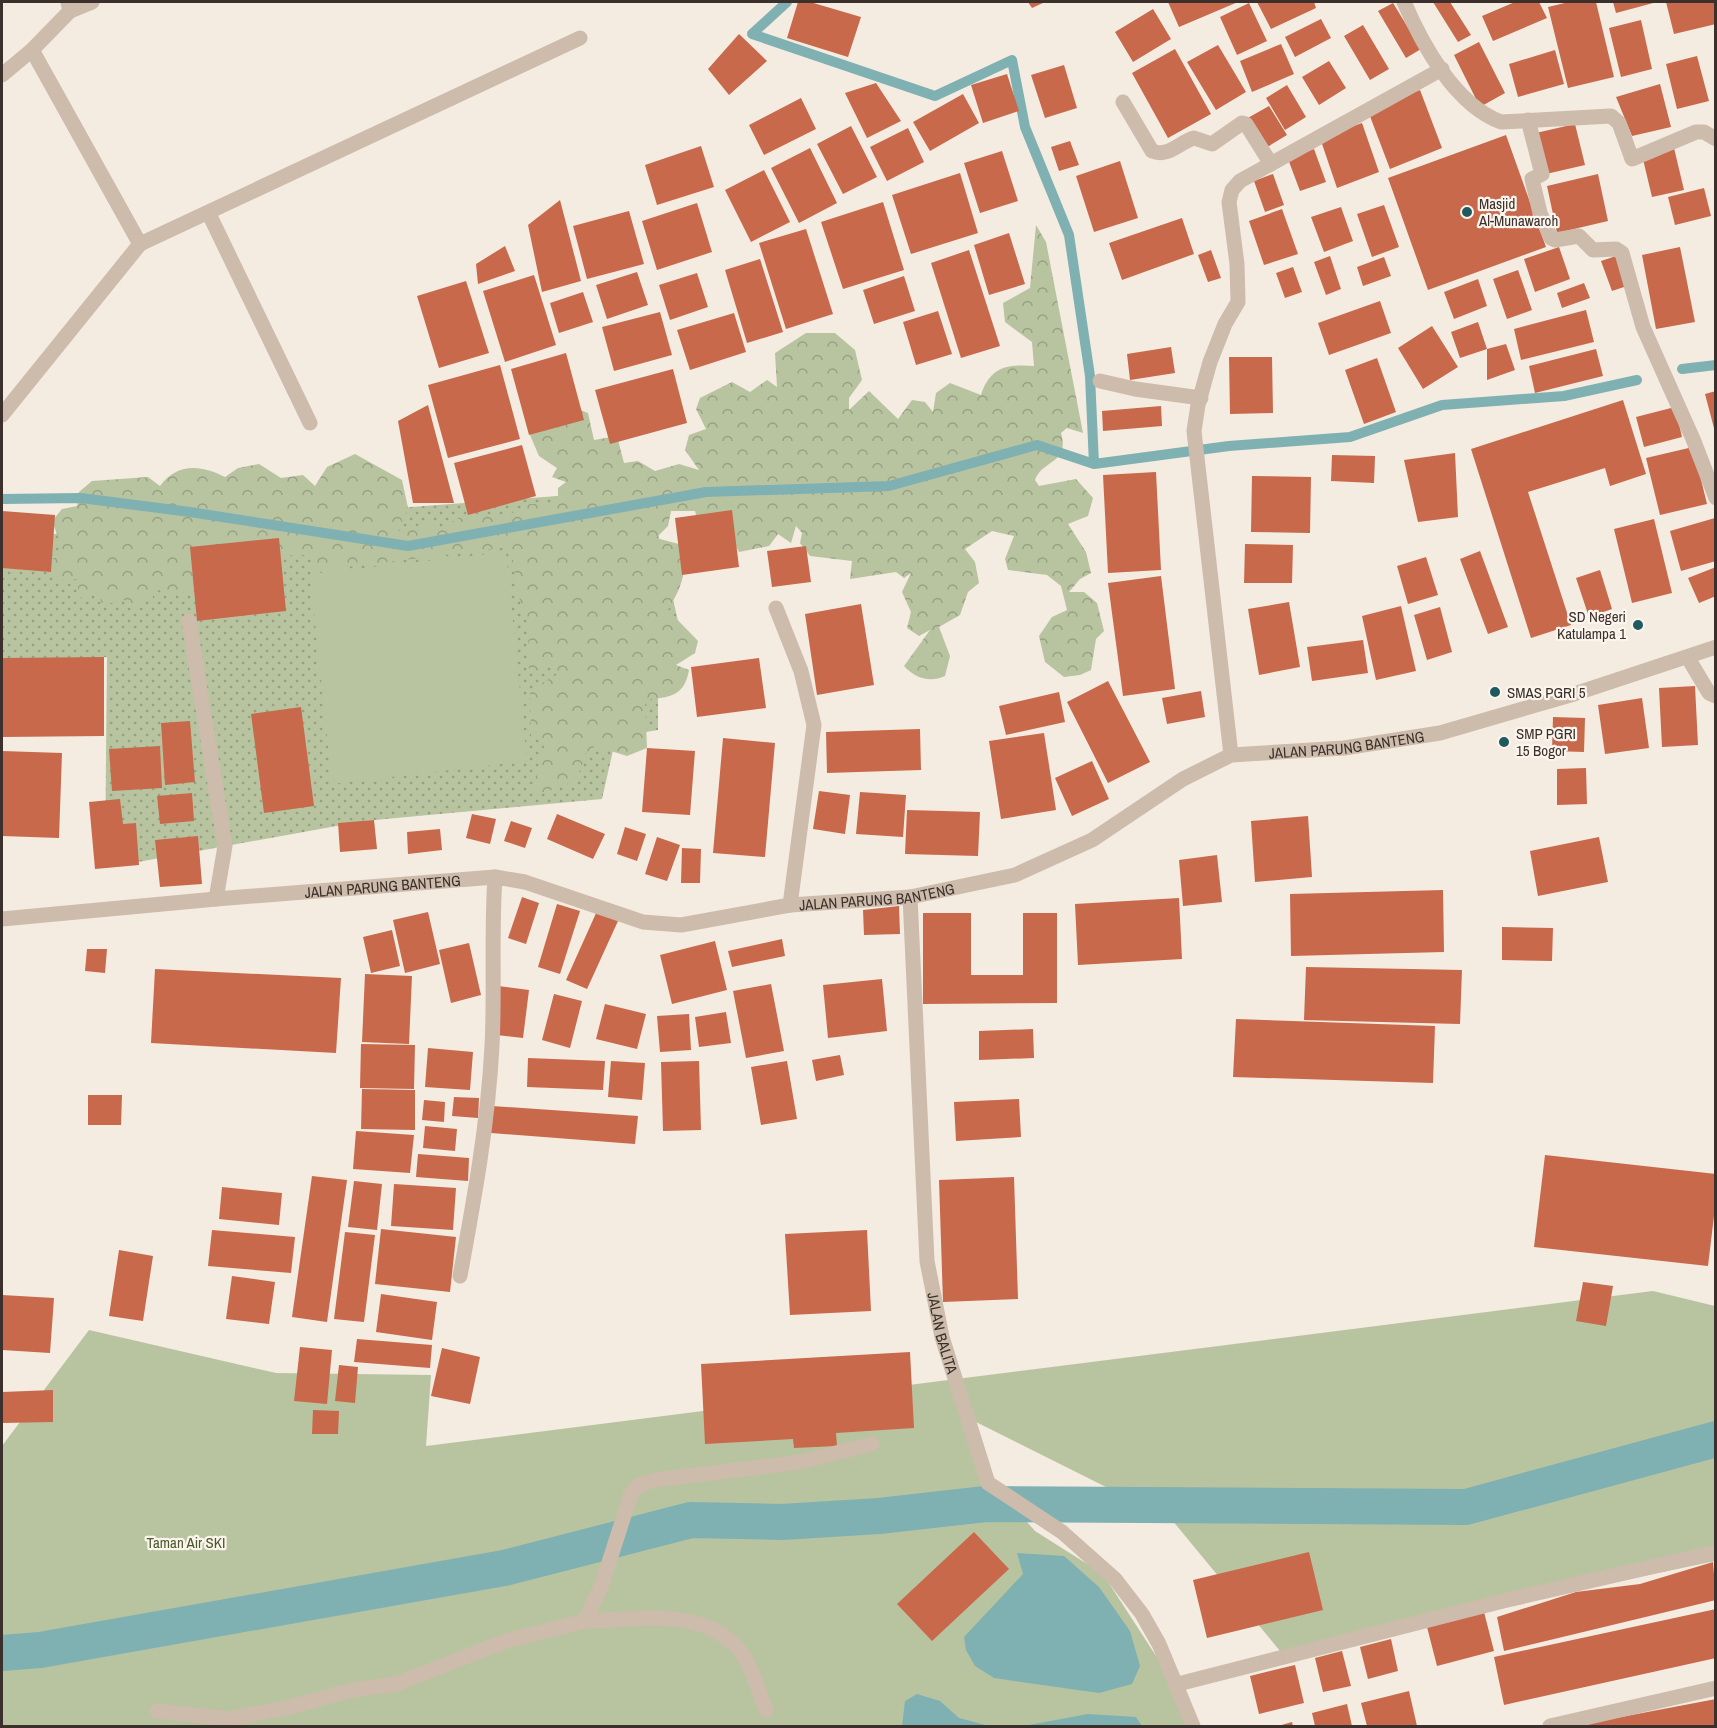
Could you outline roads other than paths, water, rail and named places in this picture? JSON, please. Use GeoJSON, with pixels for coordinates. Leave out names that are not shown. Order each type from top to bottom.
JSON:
{"type":"FeatureCollection","features":[{"type":"Feature","properties":{"kind":"street"},"geometry":{"type":"LineString","coordinates":[[2,75],[32,50],[69,6],[92,2]]}},
{"type":"Feature","properties":{"kind":"street"},"geometry":{"type":"LineString","coordinates":[[1404,2],[1421,40],[1474,109],[1487,117],[1501,122],[1611,116],[1619,123],[1632,159],[1696,132],[1704,132],[1716,139]]}},
{"type":"Feature","properties":{"kind":"street"},"geometry":{"type":"LineString","coordinates":[[2,415],[140,244],[580,38]]}},
{"type":"Feature","properties":{"kind":"street"},"geometry":{"type":"LineString","coordinates":[[32,50],[140,244]]}},
{"type":"Feature","properties":{"kind":"street"},"geometry":{"type":"LineString","coordinates":[[1231,755],[1195,439],[1201,398],[1218,342],[1238,302],[1237,264],[1229,202],[1232,190],[1240,181],[1442,69]]}},
{"type":"Feature","properties":{"kind":"street"},"geometry":{"type":"LineString","coordinates":[[1123,102],[1152,151],[1159,154],[1194,138],[1212,144],[1242,123],[1246,124],[1271,164]]}},
{"type":"Feature","properties":{"kind":"street"},"geometry":{"type":"LineString","coordinates":[[1528,120],[1542,174],[1532,179],[1540,213],[1551,238],[1554,240],[1579,236],[1593,250],[1616,249],[1622,253],[1643,327],[1693,439],[1716,498]]}},
{"type":"Feature","properties":{"kind":"street"},"geometry":{"type":"LineString","coordinates":[[209,213],[310,423]]}},
{"type":"Feature","properties":{"kind":"street"},"geometry":{"type":"LineString","coordinates":[[1100,381],[1135,389],[1201,398]]}},
{"type":"Feature","properties":{"kind":"street"},"geometry":{"type":"LineString","coordinates":[[776,608],[801,671],[814,725],[790,904]]}},
{"type":"Feature","properties":{"kind":"street"},"geometry":{"type":"LineString","coordinates":[[189,621],[225,846],[216,899]]}},
{"type":"Feature","properties":{"kind":"street","name":"JALAN PARUNG BANTENG"},"geometry":{"type":"LineString","coordinates":[[2,919],[495,877],[525,882],[642,922],[681,924],[790,904],[910,897],[1015,875],[1092,840],[1183,779],[1231,755],[1344,748],[1440,733],[1688,658],[1716,647]]}},
{"type":"Feature","properties":{"kind":"street"},"geometry":{"type":"LineString","coordinates":[[1688,658],[1709,693],[1716,696]]}},
{"type":"Feature","properties":{"kind":"street"},"geometry":{"type":"LineString","coordinates":[[460,1276],[485,1128],[492,1046],[491,932],[495,877]]}},
{"type":"Feature","properties":{"kind":"street","name":"JALAN BALITA"},"geometry":{"type":"LineString","coordinates":[[910,897],[927,1261],[942,1337],[988,1483],[1062,1532],[1122,1588],[1142,1614],[1178,1684],[1193,1726]]}},
{"type":"Feature","properties":{"kind":"street"},"geometry":{"type":"LineString","coordinates":[[585,1620],[602,1584],[627,1507],[637,1486],[655,1480],[800,1462],[873,1444]]}},
{"type":"Feature","properties":{"kind":"street"},"geometry":{"type":"LineString","coordinates":[[1178,1684],[1503,1601],[1716,1552]]}},
{"type":"Feature","properties":{"kind":"street"},"geometry":{"type":"LineString","coordinates":[[157,1711],[229,1719],[290,1707],[352,1690],[396,1684],[506,1641],[585,1620],[656,1618],[688,1620],[728,1639],[745,1658],[766,1710]]}},
{"type":"Feature","properties":{"kind":"street"},"geometry":{"type":"LineString","coordinates":[[1550,1726],[1716,1688]]}},
{"type":"Feature","properties":{"kind":"water"},"geometry":{"type":"Polygon","coordinates":[[[1017,1553],[1064,1556],[1099,1587],[1130,1631],[1140,1666],[1132,1684],[1099,1693],[994,1678],[975,1666],[966,1650],[964,1637],[1023,1574],[1017,1553]]]}},
{"type":"Feature","properties":{"kind":"water"},"geometry":{"type":"Polygon","coordinates":[[[917,1694],[940,1701],[959,1718],[989,1726],[902,1726],[905,1701],[917,1694]]]}},
{"type":"Feature","properties":{"kind":"water"},"geometry":{"type":"Polygon","coordinates":[[[1088,1714],[1136,1717],[1142,1726],[994,1726],[1029,1725],[1088,1714]]]}},
{"type":"Feature","properties":{"kind":"waterway"},"geometry":{"type":"LineString","coordinates":[[787,2],[752,34],[935,96],[1012,60],[1025,127],[1069,235],[1090,376],[1094,464]]}},
{"type":"Feature","properties":{"kind":"waterway"},"geometry":{"type":"LineString","coordinates":[[1682,369],[1716,365]]}},
{"type":"Feature","properties":{"kind":"waterway"},"geometry":{"type":"LineString","coordinates":[[2,499],[81,498],[190,512],[408,546],[706,492],[889,486],[1037,445],[1094,464],[1229,446],[1350,437],[1442,405],[1564,396],[1637,380]]}},
{"type":"Feature","properties":{"kind":"waterway"},"geometry":{"type":"LineString","coordinates":[[2,1653],[40,1650],[504,1568],[691,1520],[782,1522],[879,1516],[986,1504],[1466,1507],[1716,1439]]}},
{"type":"Feature","properties":{"kind":"place","name":"Masjid Al-Munawaroh"},"geometry":{"type":"Point","coordinates":[1467,212]}},
{"type":"Feature","properties":{"kind":"place","name":"SD Negeri Katulampa 1"},"geometry":{"type":"Point","coordinates":[1638,625]}},
{"type":"Feature","properties":{"kind":"place","name":"SMAS PGRI 5"},"geometry":{"type":"Point","coordinates":[1495,692]}},
{"type":"Feature","properties":{"kind":"place","name":"SMP PGRI 15 Bogor"},"geometry":{"type":"Point","coordinates":[1504,742]}},
{"type":"Feature","properties":{"kind":"park label","name":"Taman Air SKI"},"geometry":{"type":"Point","coordinates":[186,1542]}}]}
